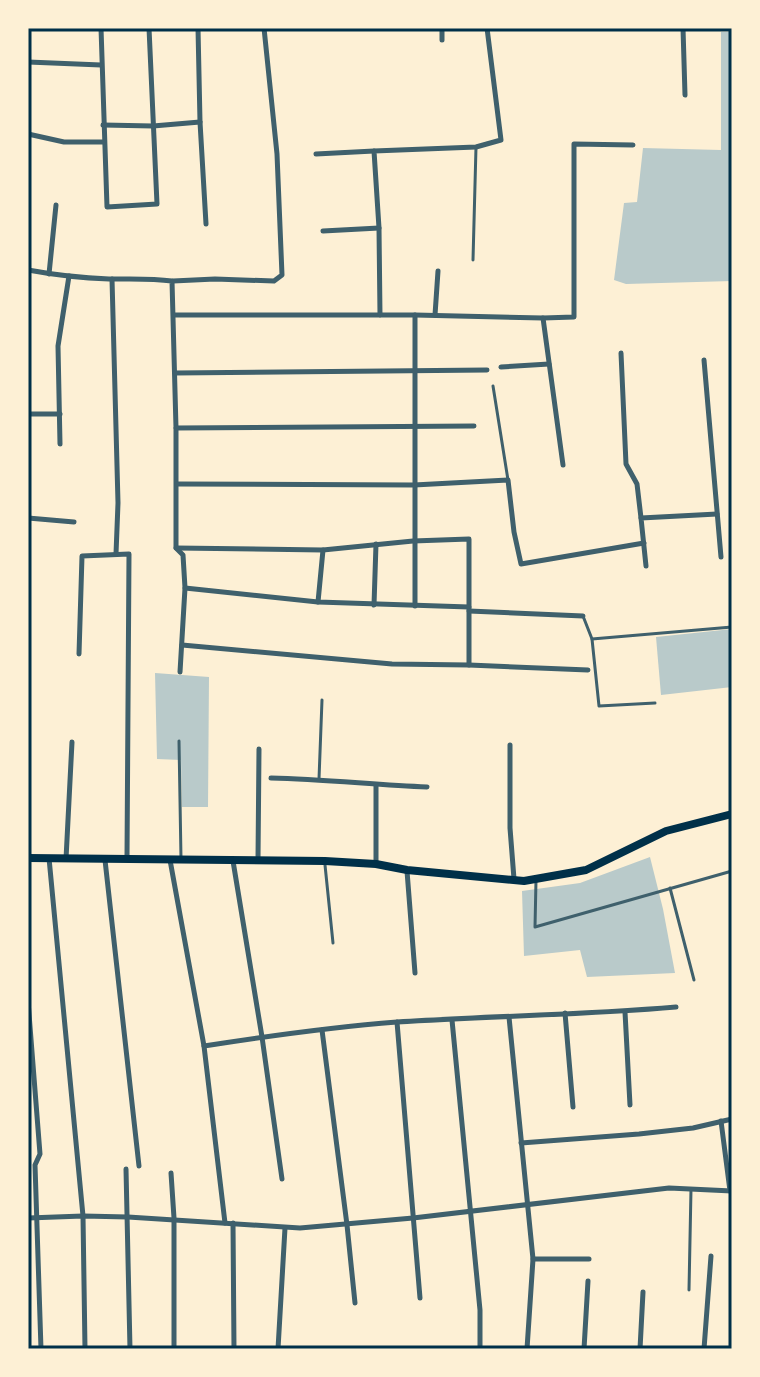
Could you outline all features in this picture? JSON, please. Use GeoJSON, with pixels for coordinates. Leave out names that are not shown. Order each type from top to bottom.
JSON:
{"type":"FeatureCollection","features":[{"type":"Feature","properties":{"kind":"main road"},"geometry":{"type":"LineString","coordinates":[[28,858],[325,861],[536,880],[586,870],[666,831],[732,814]]}},
{"type":"Feature","properties":{"kind":"street"},"geometry":{"type":"LineString","coordinates":[[101,28],[107,207],[157,204],[149,28]]}},
{"type":"Feature","properties":{"kind":"street"},"geometry":{"type":"LineString","coordinates":[[198,28],[206,224]]}},
{"type":"Feature","properties":{"kind":"street"},"geometry":{"type":"LineString","coordinates":[[28,270],[69,276],[172,281],[274,281],[282,275],[277,154],[264,28]]}},
{"type":"Feature","properties":{"kind":"street"},"geometry":{"type":"LineString","coordinates":[[442,28],[442,40]]}},
{"type":"Feature","properties":{"kind":"street"},"geometry":{"type":"LineString","coordinates":[[316,154],[476,147],[501,140],[487,28]]}},
{"type":"Feature","properties":{"kind":"street"},"geometry":{"type":"LineString","coordinates":[[683,28],[685,95]]}},
{"type":"Feature","properties":{"kind":"street"},"geometry":{"type":"LineString","coordinates":[[28,62],[101,65]]}},
{"type":"Feature","properties":{"kind":"street"},"geometry":{"type":"LineString","coordinates":[[103,125],[153,126],[200,122]]}},
{"type":"Feature","properties":{"kind":"street"},"geometry":{"type":"LineString","coordinates":[[28,134],[64,142],[103,142]]}},
{"type":"Feature","properties":{"kind":"street"},"geometry":{"type":"LineString","coordinates":[[174,315],[574,317],[574,144],[633,145]]}},
{"type":"Feature","properties":{"kind":"street"},"geometry":{"type":"LineString","coordinates":[[374,151],[380,315]]}},
{"type":"Feature","properties":{"kind":"street"},"geometry":{"type":"LineString","coordinates":[[49,274],[56,205]]}},
{"type":"Feature","properties":{"kind":"street"},"geometry":{"type":"LineString","coordinates":[[323,231],[379,228]]}},
{"type":"Feature","properties":{"kind":"street"},"geometry":{"type":"LineString","coordinates":[[435,315],[438,271]]}},
{"type":"Feature","properties":{"kind":"street"},"geometry":{"type":"LineString","coordinates":[[60,444],[58,346],[69,276]]}},
{"type":"Feature","properties":{"kind":"street"},"geometry":{"type":"LineString","coordinates":[[112,279],[118,503],[116,554]]}},
{"type":"Feature","properties":{"kind":"street"},"geometry":{"type":"LineString","coordinates":[[172,281],[176,548],[183,555],[185,588],[180,672]]}},
{"type":"Feature","properties":{"kind":"street"},"geometry":{"type":"LineString","coordinates":[[415,315],[415,606]]}},
{"type":"Feature","properties":{"kind":"street"},"geometry":{"type":"LineString","coordinates":[[543,318],[563,465]]}},
{"type":"Feature","properties":{"kind":"street"},"geometry":{"type":"LineString","coordinates":[[621,353],[626,464],[637,484],[646,566]]}},
{"type":"Feature","properties":{"kind":"street"},"geometry":{"type":"LineString","coordinates":[[704,360],[721,557]]}},
{"type":"Feature","properties":{"kind":"street"},"geometry":{"type":"LineString","coordinates":[[501,367],[549,364]]}},
{"type":"Feature","properties":{"kind":"street"},"geometry":{"type":"LineString","coordinates":[[175,373],[487,370]]}},
{"type":"Feature","properties":{"kind":"street"},"geometry":{"type":"LineString","coordinates":[[28,414],[60,414]]}},
{"type":"Feature","properties":{"kind":"street"},"geometry":{"type":"LineString","coordinates":[[176,428],[474,426]]}},
{"type":"Feature","properties":{"kind":"street"},"geometry":{"type":"LineString","coordinates":[[177,484],[414,485],[508,480],[521,564],[644,543]]}},
{"type":"Feature","properties":{"kind":"street"},"geometry":{"type":"LineString","coordinates":[[641,518],[717,514]]}},
{"type":"Feature","properties":{"kind":"street"},"geometry":{"type":"LineString","coordinates":[[28,518],[74,522]]}},
{"type":"Feature","properties":{"kind":"street"},"geometry":{"type":"LineString","coordinates":[[176,548],[323,550],[469,539],[469,665]]}},
{"type":"Feature","properties":{"kind":"street"},"geometry":{"type":"LineString","coordinates":[[374,605],[376,544]]}},
{"type":"Feature","properties":{"kind":"street"},"geometry":{"type":"LineString","coordinates":[[318,602],[323,550]]}},
{"type":"Feature","properties":{"kind":"street"},"geometry":{"type":"LineString","coordinates":[[79,654],[82,556],[129,554],[127,859]]}},
{"type":"Feature","properties":{"kind":"street"},"geometry":{"type":"LineString","coordinates":[[185,588],[318,602],[583,616]]}},
{"type":"Feature","properties":{"kind":"street"},"geometry":{"type":"LineString","coordinates":[[182,645],[392,664],[591,670]]}},
{"type":"Feature","properties":{"kind":"street"},"geometry":{"type":"LineString","coordinates":[[66,859],[72,742]]}},
{"type":"Feature","properties":{"kind":"street"},"geometry":{"type":"LineString","coordinates":[[510,745],[510,828],[514,880]]}},
{"type":"Feature","properties":{"kind":"street"},"geometry":{"type":"LineString","coordinates":[[258,860],[259,749]]}},
{"type":"Feature","properties":{"kind":"street"},"geometry":{"type":"LineString","coordinates":[[271,778],[427,787]]}},
{"type":"Feature","properties":{"kind":"street"},"geometry":{"type":"LineString","coordinates":[[376,785],[376,864]]}},
{"type":"Feature","properties":{"kind":"street"},"geometry":{"type":"LineString","coordinates":[[49,858],[83,1216],[85,1349]]}},
{"type":"Feature","properties":{"kind":"street"},"geometry":{"type":"LineString","coordinates":[[170,859],[204,1046],[225,1223]]}},
{"type":"Feature","properties":{"kind":"street"},"geometry":{"type":"LineString","coordinates":[[105,860],[139,1166]]}},
{"type":"Feature","properties":{"kind":"street"},"geometry":{"type":"LineString","coordinates":[[232,860],[282,1179]]}},
{"type":"Feature","properties":{"kind":"street"},"geometry":{"type":"LineString","coordinates":[[407,870],[415,973]]}},
{"type":"Feature","properties":{"kind":"street"},"geometry":{"type":"LineString","coordinates":[[28,1001],[40,1154],[35,1165],[41,1349]]}},
{"type":"Feature","properties":{"kind":"street"},"geometry":{"type":"LineString","coordinates":[[204,1046],[397,1022],[676,1007]]}},
{"type":"Feature","properties":{"kind":"street"},"geometry":{"type":"LineString","coordinates":[[625,1012],[630,1105]]}},
{"type":"Feature","properties":{"kind":"street"},"geometry":{"type":"LineString","coordinates":[[565,1013],[573,1107]]}},
{"type":"Feature","properties":{"kind":"street"},"geometry":{"type":"LineString","coordinates":[[509,1017],[533,1259],[527,1349]]}},
{"type":"Feature","properties":{"kind":"street"},"geometry":{"type":"LineString","coordinates":[[452,1020],[480,1310],[480,1349]]}},
{"type":"Feature","properties":{"kind":"street"},"geometry":{"type":"LineString","coordinates":[[397,1022],[420,1298]]}},
{"type":"Feature","properties":{"kind":"street"},"geometry":{"type":"LineString","coordinates":[[322,1030],[355,1303]]}},
{"type":"Feature","properties":{"kind":"street"},"geometry":{"type":"LineString","coordinates":[[521,1143],[693,1128],[732,1119]]}},
{"type":"Feature","properties":{"kind":"street"},"geometry":{"type":"LineString","coordinates":[[28,1218],[174,1218],[285,1228],[347,1225],[669,1188],[731,1191],[721,1121]]}},
{"type":"Feature","properties":{"kind":"street"},"geometry":{"type":"LineString","coordinates":[[126,1169],[130,1349]]}},
{"type":"Feature","properties":{"kind":"street"},"geometry":{"type":"LineString","coordinates":[[171,1173],[174,1349]]}},
{"type":"Feature","properties":{"kind":"street"},"geometry":{"type":"LineString","coordinates":[[233,1223],[234,1349]]}},
{"type":"Feature","properties":{"kind":"street"},"geometry":{"type":"LineString","coordinates":[[278,1349],[285,1228]]}},
{"type":"Feature","properties":{"kind":"street"},"geometry":{"type":"LineString","coordinates":[[704,1349],[711,1256]]}},
{"type":"Feature","properties":{"kind":"street"},"geometry":{"type":"LineString","coordinates":[[533,1259],[589,1259]]}},
{"type":"Feature","properties":{"kind":"street"},"geometry":{"type":"LineString","coordinates":[[584,1349],[588,1281]]}},
{"type":"Feature","properties":{"kind":"street"},"geometry":{"type":"LineString","coordinates":[[640,1349],[643,1292]]}},
{"type":"Feature","properties":{"kind":"lane"},"geometry":{"type":"LineString","coordinates":[[473,260],[476,147]]}},
{"type":"Feature","properties":{"kind":"lane"},"geometry":{"type":"LineString","coordinates":[[493,386],[508,480]]}},
{"type":"Feature","properties":{"kind":"lane"},"geometry":{"type":"LineString","coordinates":[[583,616],[592,639],[591,670],[599,706],[655,703]]}},
{"type":"Feature","properties":{"kind":"lane"},"geometry":{"type":"LineString","coordinates":[[592,639],[732,627]]}},
{"type":"Feature","properties":{"kind":"lane"},"geometry":{"type":"LineString","coordinates":[[319,779],[322,700]]}},
{"type":"Feature","properties":{"kind":"lane"},"geometry":{"type":"LineString","coordinates":[[179,741],[181,859]]}},
{"type":"Feature","properties":{"kind":"lane"},"geometry":{"type":"LineString","coordinates":[[325,861],[333,943]]}},
{"type":"Feature","properties":{"kind":"lane"},"geometry":{"type":"LineString","coordinates":[[536,880],[535,927],[732,871]]}},
{"type":"Feature","properties":{"kind":"lane"},"geometry":{"type":"LineString","coordinates":[[670,888],[694,980]]}},
{"type":"Feature","properties":{"kind":"lane"},"geometry":{"type":"LineString","coordinates":[[689,1290],[691,1189]]}},
{"type":"Feature","properties":{"kind":"shaded area"},"geometry":{"type":"Polygon","coordinates":[[[721,32],[732,32],[732,281],[626,284],[614,280],[624,203],[637,202],[643,148],[721,150],[721,32]]]}},
{"type":"Feature","properties":{"kind":"shaded area"},"geometry":{"type":"Polygon","coordinates":[[[732,629],[732,687],[661,695],[656,637],[732,629]]]}},
{"type":"Feature","properties":{"kind":"shaded area"},"geometry":{"type":"Polygon","coordinates":[[[155,673],[209,677],[208,807],[182,807],[181,760],[157,759],[155,673]]]}},
{"type":"Feature","properties":{"kind":"shaded area"},"geometry":{"type":"Polygon","coordinates":[[[650,857],[675,973],[587,977],[580,950],[524,956],[522,891],[580,883],[650,857]]]}}]}
